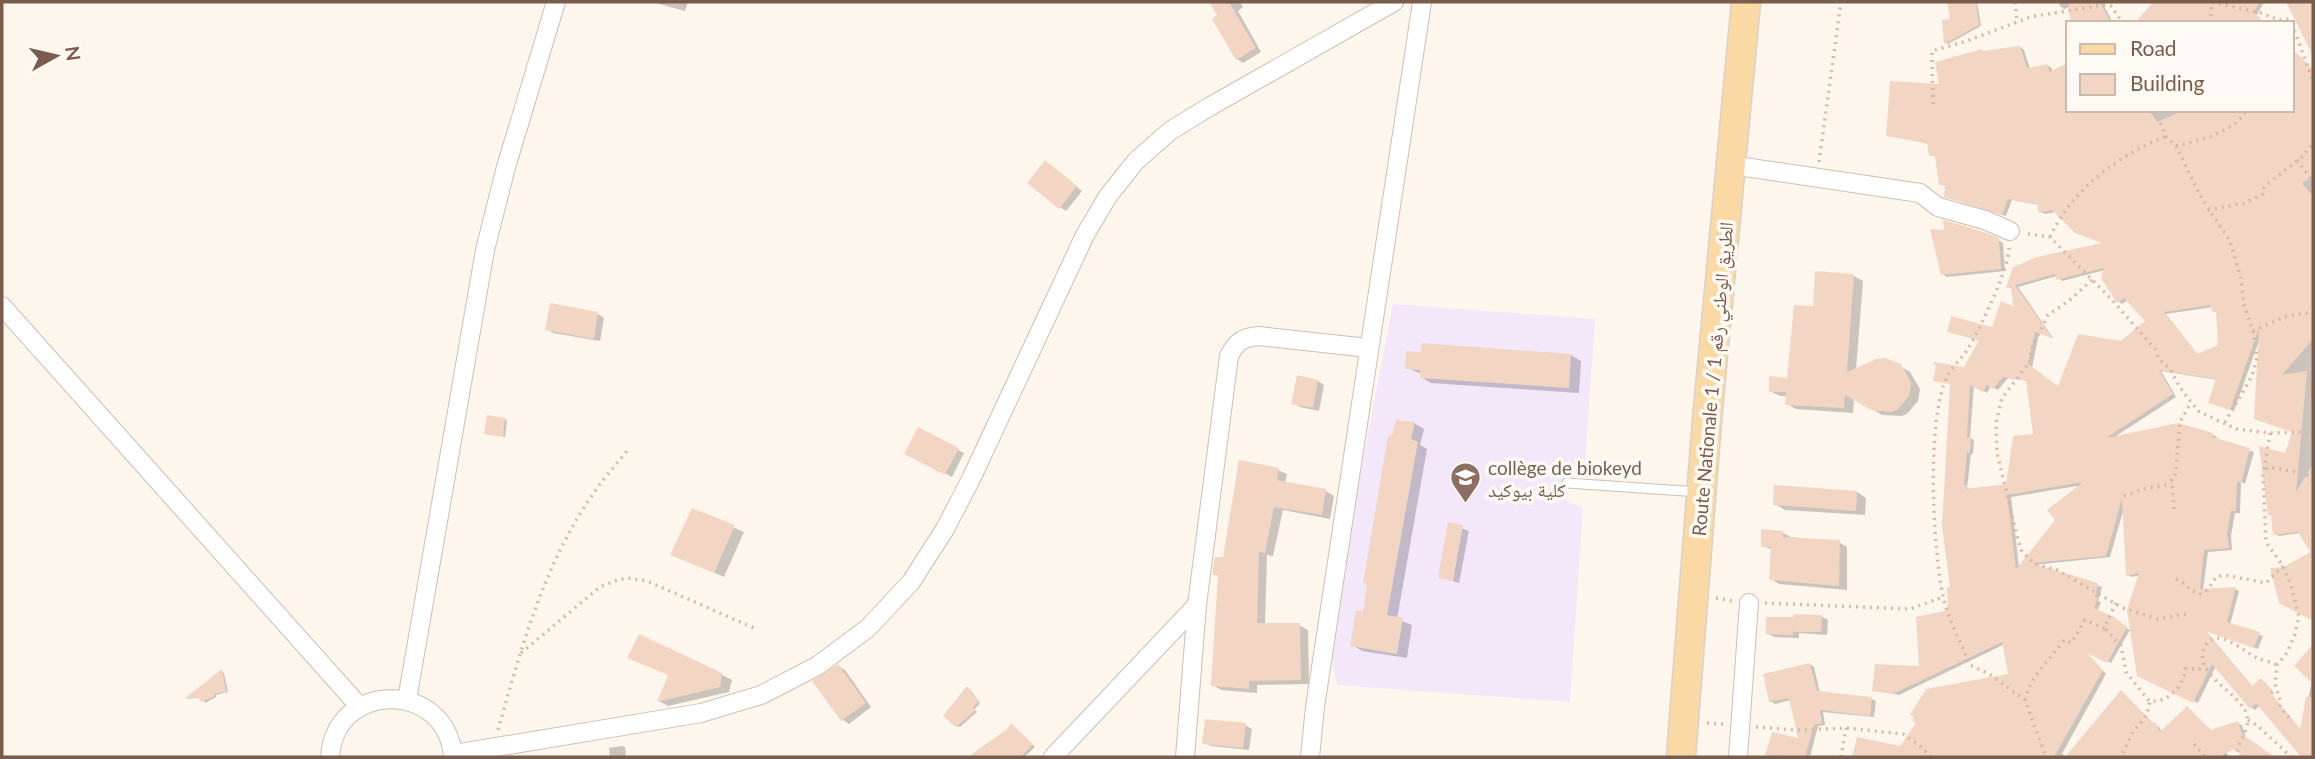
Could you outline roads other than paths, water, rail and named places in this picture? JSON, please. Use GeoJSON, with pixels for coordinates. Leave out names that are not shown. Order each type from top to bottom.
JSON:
{"type":"FeatureCollection","features":[{"type":"Feature","properties":{"kind":"main road","name":"Route Nationale 1 / الطريق الوطني رقم 1"},"geometry":{"type":"LineString","coordinates":[[1681,757],[1701,492],[1745,2]]}},
{"type":"Feature","properties":{"kind":"street"},"geometry":{"type":"LineString","coordinates":[[407,700],[485,250],[506,167],[556,2]]}},
{"type":"Feature","properties":{"kind":"street"},"geometry":{"type":"LineString","coordinates":[[330,757],[340,727],[360,707],[391,698],[407,700],[425,708],[439,720],[449,736],[454,756],[701,713],[761,695],[817,666],[868,628],[911,582],[945,528],[971,479],[1085,235],[1108,196],[1136,161],[1170,131],[1394,2]]}},
{"type":"Feature","properties":{"kind":"street"},"geometry":{"type":"LineString","coordinates":[[1310,757],[1368,348],[1422,2]]}},
{"type":"Feature","properties":{"kind":"street"},"geometry":{"type":"LineString","coordinates":[[1731,166],[1920,192],[1938,207],[1985,220],[2010,231]]}},
{"type":"Feature","properties":{"kind":"street"},"geometry":{"type":"LineString","coordinates":[[2,306],[360,707]]}},
{"type":"Feature","properties":{"kind":"street"},"geometry":{"type":"LineString","coordinates":[[1185,757],[1197,605],[1229,356],[1235,344],[1245,337],[1259,336],[1368,348]]}},
{"type":"Feature","properties":{"kind":"street"},"geometry":{"type":"LineString","coordinates":[[1738,757],[1749,603]]}},
{"type":"Feature","properties":{"kind":"street"},"geometry":{"type":"LineString","coordinates":[[1053,757],[1197,605]]}},
{"type":"Feature","properties":{"kind":"lane"},"geometry":{"type":"LineString","coordinates":[[1567,482],[1701,492]]}},
{"type":"Feature","properties":{"kind":"place","name":"collège de biokeyd كلية بيوكيد"},"geometry":{"type":"Point","coordinates":[1465,505]}}]}
